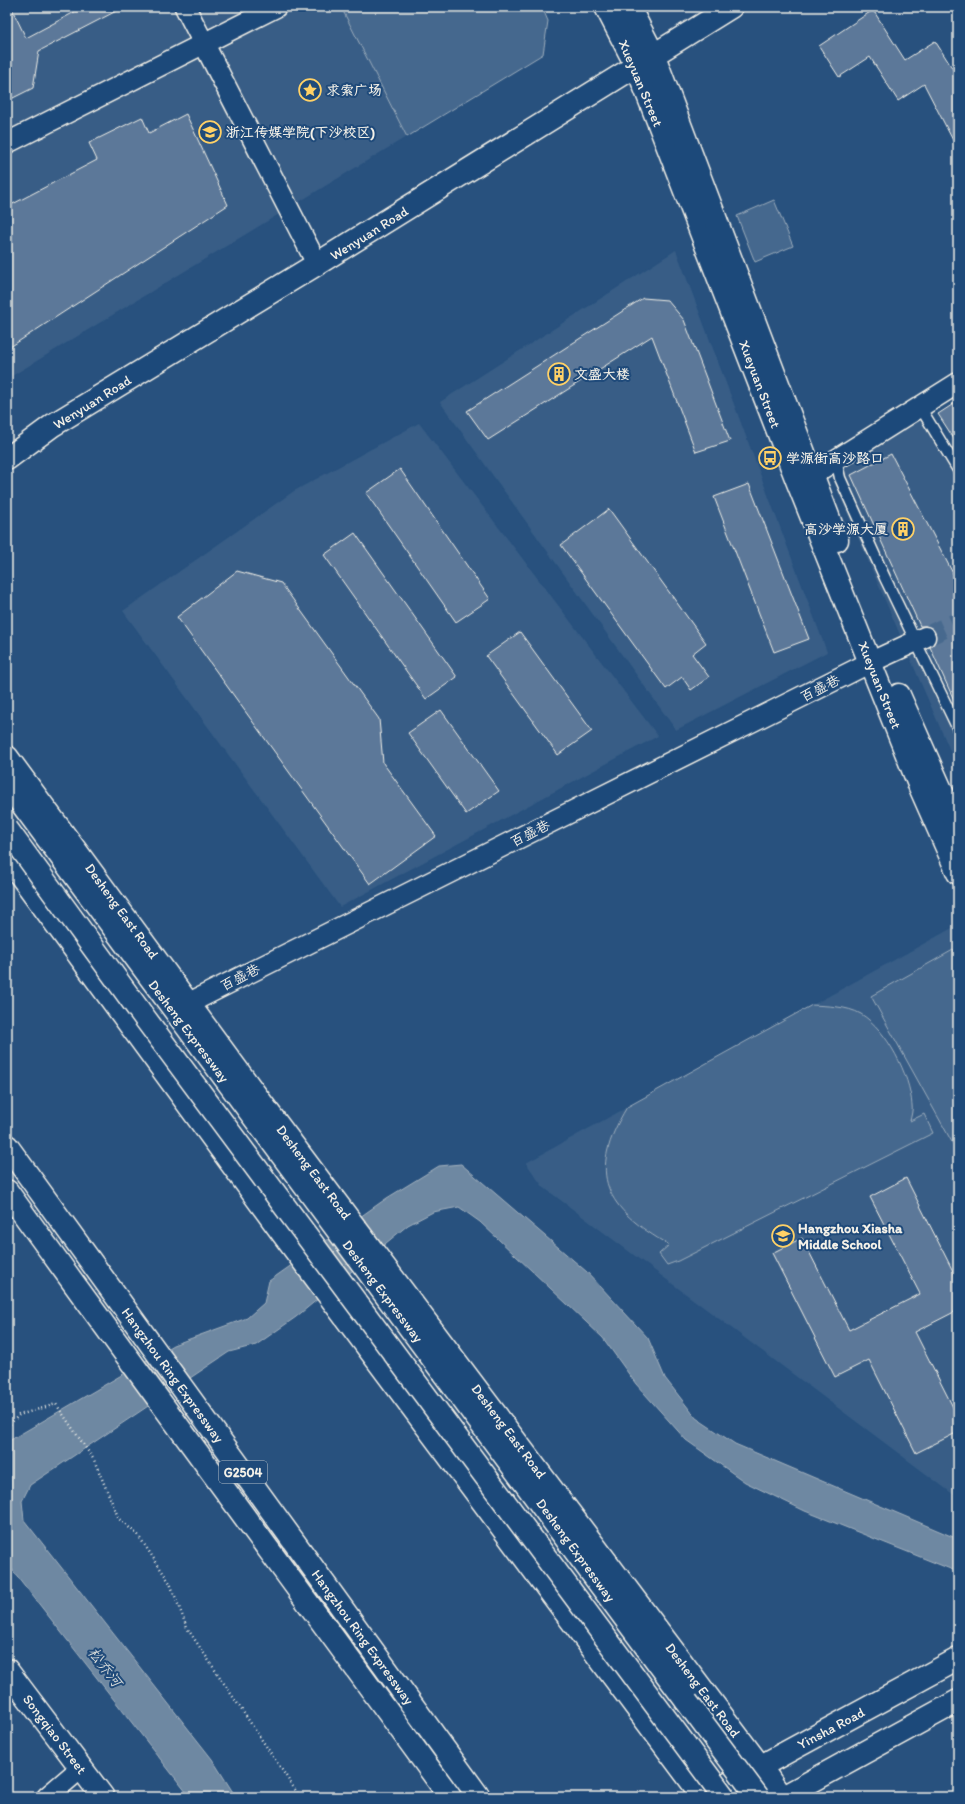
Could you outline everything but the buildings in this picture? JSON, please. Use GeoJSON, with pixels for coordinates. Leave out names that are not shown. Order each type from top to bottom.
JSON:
{"type":"FeatureCollection","features":[{"type":"Feature","properties":{"kind":"main road","name":"Xueyuan Street"},"geometry":{"type":"LineString","coordinates":[[606,7],[645,62]]}},
{"type":"Feature","properties":{"kind":"main road","name":"Xueyuan Street"},"geometry":{"type":"LineString","coordinates":[[628,7],[645,62],[876,660],[920,787],[958,873]]}},
{"type":"Feature","properties":{"kind":"main road","name":"Wenyuan Road"},"geometry":{"type":"LineString","coordinates":[[7,459],[53,425],[645,62],[731,7]]}},
{"type":"Feature","properties":{"kind":"main road","name":"Xueyuan Street"},"geometry":{"type":"LineString","coordinates":[[876,660],[958,828]]}},
{"type":"Feature","properties":{"kind":"main road","name":"Desheng East Road"},"geometry":{"type":"LineString","coordinates":[[7,757],[782,1797]]}},
{"type":"Feature","properties":{"kind":"main road","name":"Desheng Expressway"},"geometry":{"type":"LineString","coordinates":[[7,784],[758,1797]]}},
{"type":"Feature","properties":{"kind":"main road","name":"Desheng Expressway"},"geometry":{"type":"LineString","coordinates":[[7,829],[144,1017],[724,1797]]}},
{"type":"Feature","properties":{"kind":"main road"},"geometry":{"type":"LineString","coordinates":[[7,857],[280,1230],[703,1797]]}},
{"type":"Feature","properties":{"kind":"main road","name":"Hangzhou Ring Expressway"},"geometry":{"type":"LineString","coordinates":[[7,1146],[479,1797]]}},
{"type":"Feature","properties":{"kind":"main road","name":"Hangzhou Ring Expressway"},"geometry":{"type":"LineString","coordinates":[[7,1192],[179,1430],[324,1624],[450,1797]]}},
{"type":"Feature","properties":{"kind":"main road","name":"Yinsha Road"},"geometry":{"type":"LineString","coordinates":[[703,1797],[958,1659]]}},
{"type":"Feature","properties":{"kind":"main road","name":"Songqiao Street"},"geometry":{"type":"LineString","coordinates":[[7,1670],[103,1797]]}},
{"type":"Feature","properties":{"kind":"main road"},"geometry":{"type":"LineString","coordinates":[[782,1797],[958,1701]]}},
{"type":"Feature","properties":{"kind":"street"},"geometry":{"type":"LineString","coordinates":[[185,7],[317,264]]}},
{"type":"Feature","properties":{"kind":"street"},"geometry":{"type":"LineString","coordinates":[[7,143],[276,7]]}},
{"type":"Feature","properties":{"kind":"street"},"geometry":{"type":"LineString","coordinates":[[805,479],[958,383]]}},
{"type":"Feature","properties":{"kind":"street","name":"百盛巷"},"geometry":{"type":"LineString","coordinates":[[189,1003],[920,639]]}},
{"type":"Feature","properties":{"kind":"street"},"geometry":{"type":"LineString","coordinates":[[47,1797],[81,1768]]}},
{"type":"Feature","properties":{"kind":"lane"},"geometry":{"type":"LineString","coordinates":[[920,408],[958,470]]}},
{"type":"Feature","properties":{"kind":"lane"},"geometry":{"type":"LineString","coordinates":[[836,460],[840,478],[920,639],[958,729]]}},
{"type":"Feature","properties":{"kind":"path"},"geometry":{"type":"LineString","coordinates":[[7,1427],[19,1415],[56,1404],[94,1460],[119,1519],[138,1536],[170,1583],[187,1628],[300,1797]]}},
{"type":"Feature","properties":{"kind":"shaded area","name":"浙江传媒学院(下沙校区)"},"geometry":{"type":"Polygon","coordinates":[[[7,7],[542,7],[548,21],[543,54],[7,379],[7,7]]]}},
{"type":"Feature","properties":{"kind":"shaded area"},"geometry":{"type":"Polygon","coordinates":[[[341,7],[542,7],[548,21],[543,54],[407,137],[341,7]]]}},
{"type":"Feature","properties":{"kind":"shaded area"},"geometry":{"type":"Polygon","coordinates":[[[774,200],[793,246],[755,262],[737,216],[774,200]]]}},
{"type":"Feature","properties":{"kind":"shaded area"},"geometry":{"type":"Polygon","coordinates":[[[676,250],[827,652],[676,730],[440,402],[676,250]]]}},
{"type":"Feature","properties":{"kind":"shaded area","name":"高沙学源大厦"},"geometry":{"type":"Polygon","coordinates":[[[920,407],[958,469],[958,769],[827,466],[920,407]]]}},
{"type":"Feature","properties":{"kind":"shaded area"},"geometry":{"type":"Polygon","coordinates":[[[419,423],[658,736],[340,907],[123,611],[294,491],[419,423]]]}},
{"type":"Feature","properties":{"kind":"shaded area","name":"Hangzhou Xiasha Middle School"},"geometry":{"type":"Polygon","coordinates":[[[954,927],[958,935],[958,1498],[543,1187],[526,1163],[954,927]]]}},
{"type":"Feature","properties":{"kind":"shaded area"},"geometry":{"type":"Polygon","coordinates":[[[953,950],[958,959],[958,1153],[871,996],[953,950]]]}},
{"type":"Feature","properties":{"kind":"shaded area"},"geometry":{"type":"Polygon","coordinates":[[[812,1005],[850,1009],[871,1021],[888,1042],[902,1067],[910,1093],[912,1113],[910,1121],[924,1114],[933,1133],[678,1261],[667,1265],[659,1254],[669,1245],[647,1231],[630,1217],[617,1203],[609,1188],[605,1171],[607,1152],[614,1131],[627,1107],[812,1005]]]}},
{"type":"Feature","properties":{"kind":"water","name":"松乔河"},"geometry":{"type":"Polygon","coordinates":[[[461,1164],[587,1272],[648,1338],[665,1378],[696,1418],[735,1444],[958,1539],[958,1572],[805,1511],[745,1482],[686,1440],[636,1384],[603,1338],[480,1222],[459,1207],[433,1212],[408,1225],[296,1317],[256,1345],[229,1352],[30,1485],[22,1501],[24,1520],[212,1759],[236,1797],[190,1797],[7,1563],[7,1442],[173,1345],[247,1318],[264,1303],[269,1281],[387,1198],[439,1166],[461,1164]]]}},
{"type":"Feature","properties":{"kind":"tunnel"},"geometry":{"type":"LineString","coordinates":[[925,637],[958,622]]}},
{"type":"Feature","properties":{"kind":"place","name":"求索广场"},"geometry":{"type":"Point","coordinates":[310,90]}},
{"type":"Feature","properties":{"kind":"place","name":"浙江传媒学院(下沙校区)"},"geometry":{"type":"Point","coordinates":[210,132]}},
{"type":"Feature","properties":{"kind":"place","name":"文盛大楼"},"geometry":{"type":"Point","coordinates":[559,374]}},
{"type":"Feature","properties":{"kind":"place","name":"学源街高沙路口"},"geometry":{"type":"Point","coordinates":[770,458]}},
{"type":"Feature","properties":{"kind":"place","name":"高沙学源大厦"},"geometry":{"type":"Point","coordinates":[903,529]}},
{"type":"Feature","properties":{"kind":"place","name":"Hangzhou Xiasha Middle School"},"geometry":{"type":"Point","coordinates":[783,1236]}}]}
